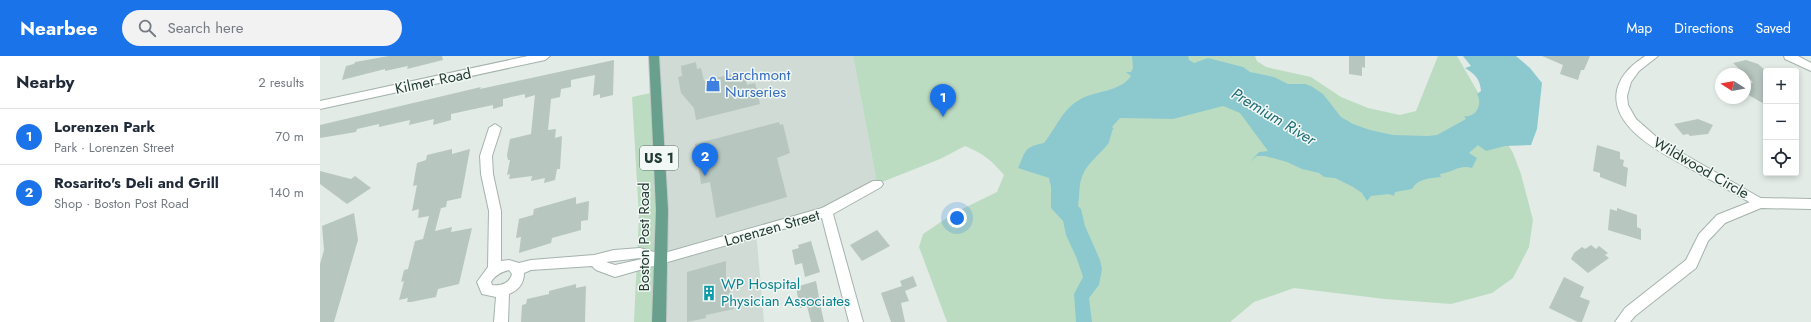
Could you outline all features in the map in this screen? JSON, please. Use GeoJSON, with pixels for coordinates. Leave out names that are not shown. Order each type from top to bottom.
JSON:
{"type":"FeatureCollection","features":[{"type":"Feature","properties":{"kind":"main road","name":"Boston Post Road"},"geometry":{"type":"LineString","coordinates":[[654,56],[661,192],[662,260],[659,322]]}},
{"type":"Feature","properties":{"kind":"street","name":"Kilmer Road"},"geometry":{"type":"LineString","coordinates":[[320,105],[545,56]]}},
{"type":"Feature","properties":{"kind":"street","name":"Wildwood Circle"},"geometry":{"type":"LineString","coordinates":[[1653,56],[1636,68],[1627,77],[1623,90],[1622,103],[1625,112],[1642,133],[1658,145],[1760,203]]}},
{"type":"Feature","properties":{"kind":"street"},"geometry":{"type":"LineString","coordinates":[[1789,56],[1811,67]]}},
{"type":"Feature","properties":{"kind":"street"},"geometry":{"type":"LineString","coordinates":[[494,270],[495,211],[487,174],[486,156],[496,128]]}},
{"type":"Feature","properties":{"kind":"street","name":"Lorenzen Street"},"geometry":{"type":"LineString","coordinates":[[518,269],[531,265],[594,260],[601,266],[615,271],[662,260],[826,212],[877,184]]}},
{"type":"Feature","properties":{"kind":"street"},"geometry":{"type":"LineString","coordinates":[[1622,322],[1630,312],[1691,264],[1703,238],[1721,219],[1760,203],[1811,204]]}},
{"type":"Feature","properties":{"kind":"street"},"geometry":{"type":"LineString","coordinates":[[826,212],[856,322]]}},
{"type":"Feature","properties":{"kind":"street"},"geometry":{"type":"LineString","coordinates":[[509,265],[518,269],[519,273],[517,280],[503,291],[494,293],[484,287],[486,277],[494,270],[509,265]]}},
{"type":"Feature","properties":{"kind":"street"},"geometry":{"type":"LineString","coordinates":[[500,322],[503,291]]}},
{"type":"Feature","properties":{"kind":"shaded area"},"geometry":{"type":"Polygon","coordinates":[[[658,56],[853,56],[877,184],[841,204],[756,230],[764,322],[662,322],[658,56]]]}},
{"type":"Feature","properties":{"kind":"green space"},"geometry":{"type":"Polygon","coordinates":[[[853,56],[1255,56],[1257,61],[1266,67],[1311,77],[1341,97],[1368,108],[1400,115],[1416,111],[1438,56],[1457,56],[1513,153],[1521,174],[1533,220],[1529,247],[1513,278],[1492,293],[1451,304],[1385,299],[1294,288],[1254,302],[1230,322],[947,322],[919,247],[923,234],[954,213],[997,192],[1004,175],[987,158],[965,146],[940,159],[877,184],[853,56]]]}},
{"type":"Feature","properties":{"kind":"green space"},"geometry":{"type":"Polygon","coordinates":[[[660,91],[662,322],[634,322],[639,216],[632,97],[660,91]]]}},
{"type":"Feature","properties":{"kind":"water","name":"Premium River"},"geometry":{"type":"Polygon","coordinates":[[[1132,56],[1188,56],[1189,60],[1194,63],[1208,58],[1243,67],[1250,72],[1274,77],[1288,84],[1305,84],[1311,86],[1323,94],[1341,117],[1353,124],[1370,130],[1393,135],[1427,136],[1437,135],[1466,119],[1464,116],[1475,113],[1479,106],[1479,98],[1477,94],[1481,91],[1479,83],[1472,72],[1465,68],[1471,66],[1463,56],[1516,56],[1530,68],[1542,83],[1537,129],[1531,145],[1505,146],[1486,151],[1478,145],[1469,153],[1477,158],[1472,168],[1464,167],[1440,174],[1441,177],[1420,181],[1412,189],[1395,192],[1394,196],[1389,194],[1371,196],[1367,201],[1362,193],[1335,178],[1324,177],[1319,173],[1302,169],[1287,162],[1265,156],[1257,156],[1250,162],[1259,152],[1268,151],[1240,113],[1223,106],[1173,119],[1120,118],[1112,127],[1114,129],[1108,144],[1089,164],[1081,180],[1078,206],[1081,209],[1085,226],[1100,260],[1102,269],[1099,285],[1089,298],[1092,322],[1076,322],[1074,294],[1083,277],[1066,235],[1063,221],[1051,208],[1051,187],[1049,178],[1018,168],[1026,150],[1044,143],[1064,114],[1073,104],[1092,94],[1120,86],[1126,82],[1131,76],[1126,72],[1131,72],[1133,68],[1132,56]]]}},
{"type":"Feature","properties":{"kind":"building"},"geometry":{"type":"Polygon","coordinates":[[[389,56],[442,56],[443,60],[407,69],[408,66],[385,71],[385,69],[342,80],[346,66],[354,64],[355,62],[389,56]]]}},
{"type":"Feature","properties":{"kind":"building"},"geometry":{"type":"Polygon","coordinates":[[[1349,56],[1365,56],[1365,68],[1362,67],[1362,76],[1349,74],[1349,56]]]}},
{"type":"Feature","properties":{"kind":"building"},"geometry":{"type":"Polygon","coordinates":[[[1542,56],[1590,56],[1584,70],[1581,70],[1578,80],[1560,74],[1563,65],[1542,56]]]}},
{"type":"Feature","properties":{"kind":"building"},"geometry":{"type":"Polygon","coordinates":[[[614,60],[613,95],[600,98],[600,94],[593,96],[595,75],[571,80],[571,87],[561,89],[560,97],[551,99],[548,130],[556,129],[555,138],[562,136],[560,169],[557,169],[555,180],[544,183],[545,178],[531,181],[532,176],[509,179],[510,174],[507,175],[510,160],[508,160],[507,155],[510,139],[531,134],[535,95],[525,98],[525,94],[503,99],[503,106],[493,109],[493,105],[451,114],[451,120],[433,125],[434,119],[409,125],[410,120],[379,127],[379,124],[357,129],[356,132],[320,138],[320,125],[481,87],[480,89],[614,60]]]}},
{"type":"Feature","properties":{"kind":"building"},"geometry":{"type":"Polygon","coordinates":[[[1746,60],[1758,64],[1763,68],[1763,103],[1751,96],[1751,84],[1753,82],[1751,80],[1751,68],[1738,68],[1733,63],[1746,60]]]}},
{"type":"Feature","properties":{"kind":"building"},"geometry":{"type":"Polygon","coordinates":[[[696,62],[697,69],[701,68],[704,81],[744,71],[747,85],[755,83],[760,104],[696,120],[694,108],[681,93],[678,77],[682,76],[681,66],[696,62]]]}},
{"type":"Feature","properties":{"kind":"building"},"geometry":{"type":"Polygon","coordinates":[[[1698,119],[1713,125],[1708,134],[1690,136],[1688,134],[1683,135],[1674,124],[1698,119]]]}},
{"type":"Feature","properties":{"kind":"building"},"geometry":{"type":"Polygon","coordinates":[[[779,122],[780,125],[783,124],[790,153],[777,158],[787,197],[716,218],[710,182],[701,184],[695,144],[779,122]]]}},
{"type":"Feature","properties":{"kind":"building"},"geometry":{"type":"Polygon","coordinates":[[[1597,145],[1620,152],[1620,159],[1624,160],[1623,166],[1628,168],[1626,187],[1600,177],[1600,173],[1593,171],[1597,145]]]}},
{"type":"Feature","properties":{"kind":"building"},"geometry":{"type":"Polygon","coordinates":[[[452,149],[452,154],[470,149],[461,198],[447,201],[446,207],[441,208],[435,231],[452,227],[451,232],[472,228],[459,284],[438,289],[436,297],[411,302],[407,302],[408,298],[399,300],[404,281],[401,282],[404,270],[408,269],[415,241],[423,239],[429,216],[418,218],[419,209],[412,211],[417,185],[413,186],[417,163],[426,160],[427,155],[452,149]]]}},
{"type":"Feature","properties":{"kind":"building"},"geometry":{"type":"Polygon","coordinates":[[[320,171],[351,179],[355,176],[371,188],[347,204],[320,184],[320,171]]]}},
{"type":"Feature","properties":{"kind":"building"},"geometry":{"type":"Polygon","coordinates":[[[576,197],[576,204],[589,201],[588,220],[581,221],[581,230],[552,238],[551,243],[519,253],[521,237],[516,238],[519,219],[533,215],[534,209],[576,197]]]}},
{"type":"Feature","properties":{"kind":"building"},"geometry":{"type":"Polygon","coordinates":[[[1617,208],[1637,215],[1637,227],[1641,229],[1641,240],[1608,230],[1610,209],[1617,211],[1617,208]]]}},
{"type":"Feature","properties":{"kind":"building"},"geometry":{"type":"Polygon","coordinates":[[[354,213],[358,240],[334,322],[320,322],[320,264],[324,250],[322,226],[354,213]]]}},
{"type":"Feature","properties":{"kind":"building"},"geometry":{"type":"Polygon","coordinates":[[[877,230],[890,246],[862,261],[850,245],[877,230]]]}},
{"type":"Feature","properties":{"kind":"building"},"geometry":{"type":"Polygon","coordinates":[[[811,241],[820,272],[805,277],[802,263],[795,265],[792,250],[799,248],[798,245],[811,241]]]}},
{"type":"Feature","properties":{"kind":"building"},"geometry":{"type":"Polygon","coordinates":[[[1591,245],[1596,249],[1599,246],[1608,253],[1605,255],[1609,258],[1588,273],[1571,259],[1574,253],[1582,247],[1585,249],[1591,245]]]}},
{"type":"Feature","properties":{"kind":"building","name":"WP Hospital Physician Associates"},"geometry":{"type":"Polygon","coordinates":[[[726,261],[726,285],[729,285],[734,309],[706,315],[706,318],[687,322],[687,272],[726,261]]]}},
{"type":"Feature","properties":{"kind":"building"},"geometry":{"type":"Polygon","coordinates":[[[913,276],[917,286],[905,291],[909,301],[901,303],[905,322],[891,322],[881,293],[902,286],[900,281],[913,276]]]}},
{"type":"Feature","properties":{"kind":"building"},"geometry":{"type":"Polygon","coordinates":[[[1564,277],[1584,287],[1580,297],[1590,301],[1582,322],[1578,322],[1549,308],[1564,277]]]}},
{"type":"Feature","properties":{"kind":"building"},"geometry":{"type":"Polygon","coordinates":[[[816,281],[824,322],[811,322],[807,306],[800,308],[796,287],[816,281]]]}},
{"type":"Feature","properties":{"kind":"building"},"geometry":{"type":"Polygon","coordinates":[[[576,284],[576,288],[586,286],[585,322],[521,322],[522,305],[526,304],[527,299],[549,294],[549,291],[576,284]]]}},
{"type":"Feature","properties":{"kind":"place","name":"Larchmont Nurseries"},"geometry":{"type":"Point","coordinates":[713,84]}},
{"type":"Feature","properties":{"kind":"place","name":"Lorenzen Park"},"geometry":{"type":"Point","coordinates":[943,117]}},
{"type":"Feature","properties":{"kind":"place","name":"Rosarito's Deli and Grill"},"geometry":{"type":"Point","coordinates":[705,176]}},
{"type":"Feature","properties":{"kind":"place","name":"WP Hospital Physician Associates"},"geometry":{"type":"Point","coordinates":[709,293]}}]}
